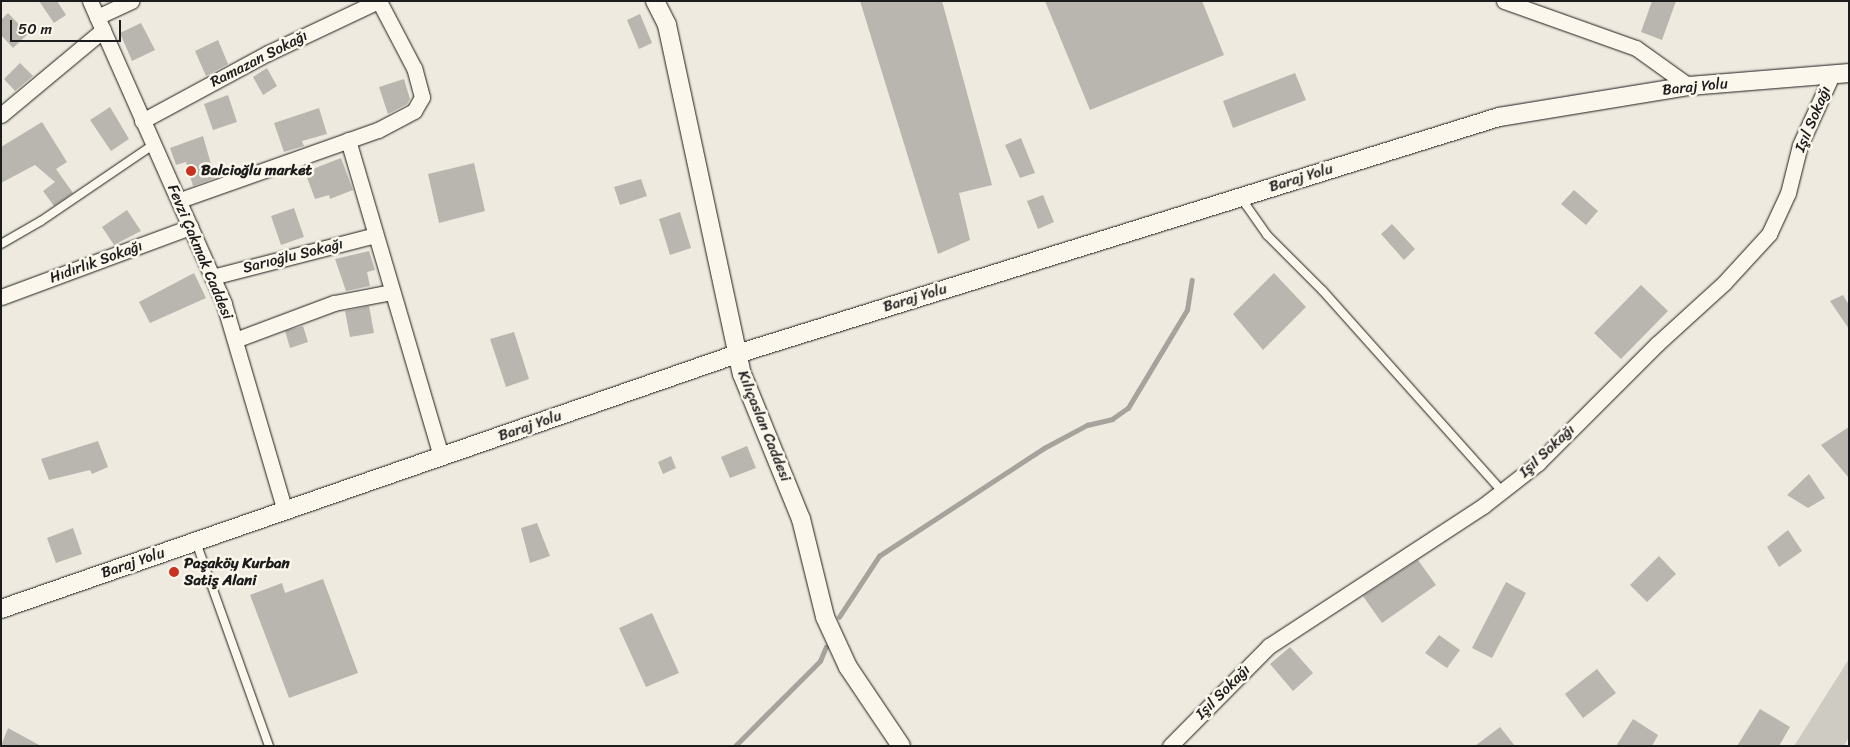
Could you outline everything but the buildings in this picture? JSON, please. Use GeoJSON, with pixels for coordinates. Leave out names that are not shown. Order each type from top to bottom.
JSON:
{"type":"FeatureCollection","features":[{"type":"Feature","properties":{"kind":"street","name":"Fevzi Çakmak Caddesi"},"geometry":{"type":"LineString","coordinates":[[90,1],[142,121],[180,200],[212,277],[235,340],[285,511]]}},
{"type":"Feature","properties":{"kind":"street"},"geometry":{"type":"LineString","coordinates":[[1,115],[100,23],[131,1]]}},
{"type":"Feature","properties":{"kind":"street"},"geometry":{"type":"LineString","coordinates":[[180,200],[378,130],[414,111],[422,97],[414,68],[379,1]]}},
{"type":"Feature","properties":{"kind":"street","name":"Ramazan Sokağı"},"geometry":{"type":"LineString","coordinates":[[142,121],[268,53],[379,1]]}},
{"type":"Feature","properties":{"kind":"street","name":"Kılıçaslan Caddesi"},"geometry":{"type":"LineString","coordinates":[[655,1],[667,25],[742,374],[801,519],[825,617],[848,666],[901,746]]}},
{"type":"Feature","properties":{"kind":"street"},"geometry":{"type":"LineString","coordinates":[[1504,1],[1636,48],[1689,86]]}},
{"type":"Feature","properties":{"kind":"street","name":"Baraj Yolu"},"geometry":{"type":"LineString","coordinates":[[1,609],[737,354],[1499,117],[1689,86],[1831,77],[1849,73]]}},
{"type":"Feature","properties":{"kind":"street","name":"Işıl Sokağı"},"geometry":{"type":"LineString","coordinates":[[1170,746],[1269,646],[1502,491],[1538,462],[1657,344],[1724,283],[1769,234],[1788,193],[1800,145],[1831,77]]}},
{"type":"Feature","properties":{"kind":"street"},"geometry":{"type":"LineString","coordinates":[[348,140],[391,292],[441,457]]}},
{"type":"Feature","properties":{"kind":"street","name":"Hıdırlık Sokağı"},"geometry":{"type":"LineString","coordinates":[[1,297],[190,227]]}},
{"type":"Feature","properties":{"kind":"street","name":"Sarıoğlu Sokağı"},"geometry":{"type":"LineString","coordinates":[[212,277],[375,235]]}},
{"type":"Feature","properties":{"kind":"street"},"geometry":{"type":"LineString","coordinates":[[235,340],[334,303],[391,292]]}},
{"type":"Feature","properties":{"kind":"lane"},"geometry":{"type":"LineString","coordinates":[[1,244],[41,221],[153,144]]}},
{"type":"Feature","properties":{"kind":"lane"},"geometry":{"type":"LineString","coordinates":[[1244,196],[1246,205],[1267,235],[1323,291],[1502,491]]}},
{"type":"Feature","properties":{"kind":"lane"},"geometry":{"type":"LineString","coordinates":[[196,542],[269,746]]}},
{"type":"Feature","properties":{"kind":"shaded area"},"geometry":{"type":"Polygon","coordinates":[[[1849,659],[1849,737],[1844,746],[1794,746],[1849,659]]]}},
{"type":"Feature","properties":{"kind":"waterway"},"geometry":{"type":"LineString","coordinates":[[839,617],[879,556],[1044,448],[1087,425],[1112,419],[1128,408],[1187,310],[1192,280]]}},
{"type":"Feature","properties":{"kind":"waterway"},"geometry":{"type":"LineString","coordinates":[[735,746],[820,661],[826,647]]}},
{"type":"Feature","properties":{"kind":"place","name":"Balcioğlu market"},"geometry":{"type":"Point","coordinates":[191,171]}},
{"type":"Feature","properties":{"kind":"place","name":"Paşaköy Kurban Satiş Alani"},"geometry":{"type":"Point","coordinates":[174,572]}}]}
